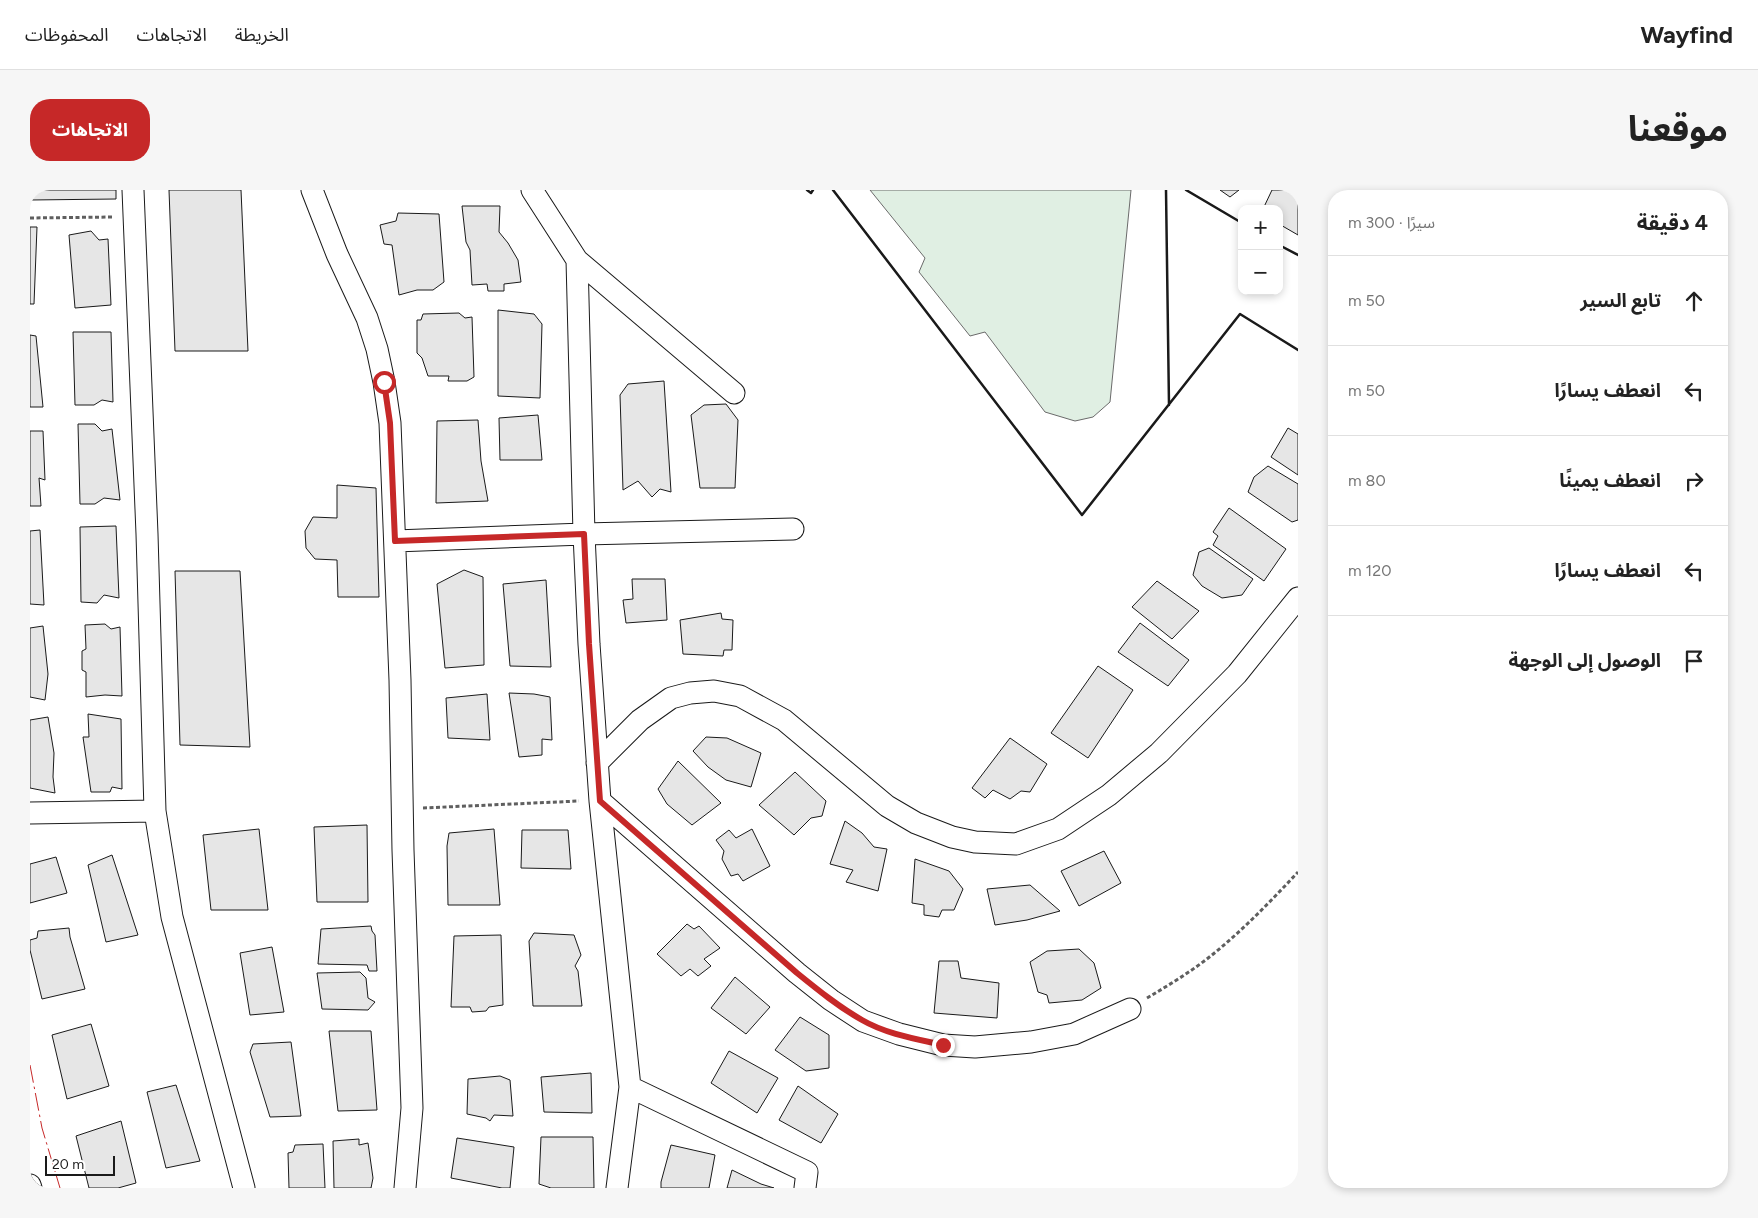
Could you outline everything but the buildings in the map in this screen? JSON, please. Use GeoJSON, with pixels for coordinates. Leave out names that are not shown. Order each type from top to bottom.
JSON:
{"type":"FeatureCollection","features":[{"type":"Feature","properties":{"kind":"street"},"geometry":{"type":"LineString","coordinates":[[133,190],[155,811],[172,917],[244,1188]]}},
{"type":"Feature","properties":{"kind":"street"},"geometry":{"type":"LineString","coordinates":[[312,190],[337,254],[367,318],[377,349],[390,423],[412,1108],[405,1188]]}},
{"type":"Feature","properties":{"kind":"street"},"geometry":{"type":"LineString","coordinates":[[532,190],[577,260],[734,393]]}},
{"type":"Feature","properties":{"kind":"street"},"geometry":{"type":"LineString","coordinates":[[577,260],[584,534],[589,644],[600,801],[630,1087],[616,1188]]}},
{"type":"Feature","properties":{"kind":"street"},"geometry":{"type":"LineString","coordinates":[[395,541],[793,529]]}},
{"type":"Feature","properties":{"kind":"street"},"geometry":{"type":"LineString","coordinates":[[597,764],[640,720],[671,698],[714,691],[740,696],[784,720],[887,806],[916,823],[952,837],[975,842],[1016,844],[1058,829],[1109,795],[1159,753],[1237,674],[1298,598]]}},
{"type":"Feature","properties":{"kind":"street"},"geometry":{"type":"LineString","coordinates":[[600,801],[797,973],[831,1000],[863,1021],[899,1034],[943,1045],[975,1048],[1030,1042],[1074,1034],[1130,1009]]}},
{"type":"Feature","properties":{"kind":"street"},"geometry":{"type":"LineString","coordinates":[[30,813],[155,811]]}},
{"type":"Feature","properties":{"kind":"street"},"geometry":{"type":"LineString","coordinates":[[630,1087],[807,1172],[805,1188]]}},
{"type":"Feature","properties":{"kind":"path"},"geometry":{"type":"LineString","coordinates":[[30,218],[90,217]]}},
{"type":"Feature","properties":{"kind":"path"},"geometry":{"type":"LineString","coordinates":[[402,809],[600,801]]}},
{"type":"Feature","properties":{"kind":"path"},"geometry":{"type":"LineString","coordinates":[[1130,1009],[1211,956],[1263,909],[1298,872]]}},
{"type":"Feature","properties":{"kind":"green space"},"geometry":{"type":"Polygon","coordinates":[[[870,190],[1131,190],[1110,402],[1093,417],[1075,421],[1045,412],[985,332],[970,336],[919,272],[925,258],[870,190]]]}},
{"type":"Feature","properties":{"kind":"wall"},"geometry":{"type":"LineString","coordinates":[[807,190],[811,193],[813,190]]}},
{"type":"Feature","properties":{"kind":"wall"},"geometry":{"type":"LineString","coordinates":[[833,190],[1082,515],[1240,314],[1298,350]]}},
{"type":"Feature","properties":{"kind":"wall"},"geometry":{"type":"LineString","coordinates":[[1166,190],[1169,405]]}},
{"type":"Feature","properties":{"kind":"wall"},"geometry":{"type":"LineString","coordinates":[[1186,190],[1238,221]]}},
{"type":"Feature","properties":{"kind":"wall"},"geometry":{"type":"LineString","coordinates":[[1283,247],[1298,255]]}},
{"type":"Feature","properties":{"kind":"power"},"geometry":{"type":"LineString","coordinates":[[30,1065],[42,1128],[60,1188]]}},
{"type":"Feature","properties":{"kind":"route"},"geometry":{"type":"LineString","coordinates":[[384,382],[390,423],[395,541],[584,534],[589,644],[600,801],[797,973],[831,1000],[863,1021],[899,1034],[943,1045]]}}]}
